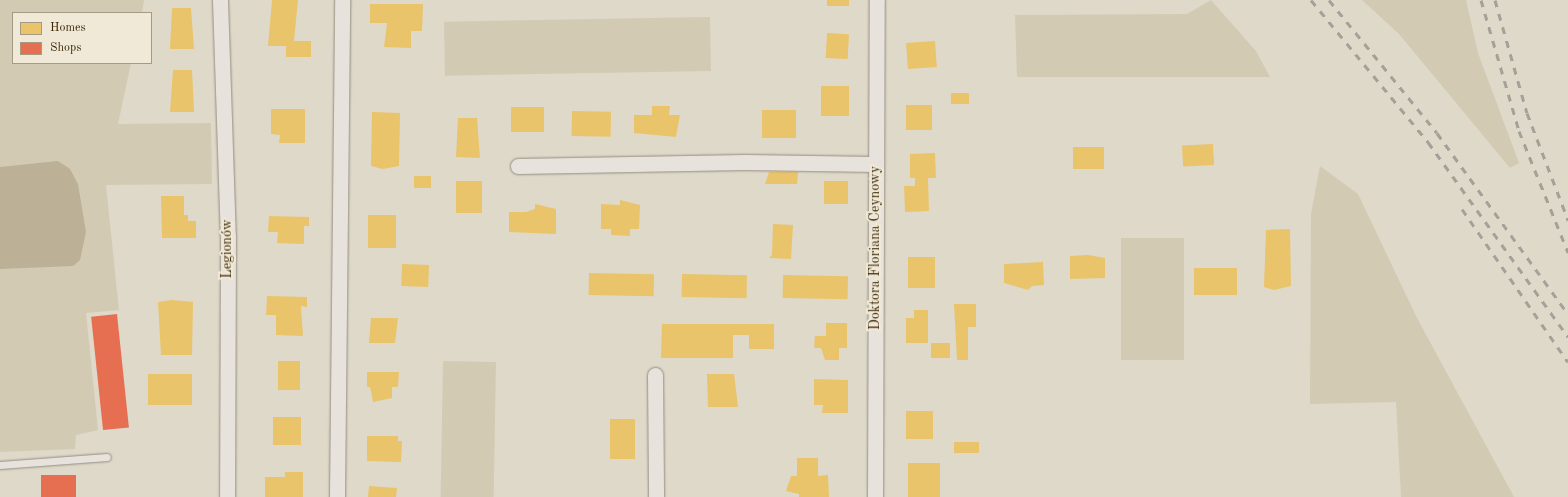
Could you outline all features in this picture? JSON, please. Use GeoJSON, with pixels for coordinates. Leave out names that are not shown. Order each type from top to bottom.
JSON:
{"type":"FeatureCollection","features":[{"type":"Feature","properties":{"kind":"street","name":"Legionów"},"geometry":{"type":"LineString","coordinates":[[220,0],[228,236],[227,497]]}},
{"type":"Feature","properties":{"kind":"street"},"geometry":{"type":"LineString","coordinates":[[338,497],[342,0]]}},
{"type":"Feature","properties":{"kind":"street","name":"Doktora Floriana Ceynowy"},"geometry":{"type":"LineString","coordinates":[[875,497],[877,0]]}},
{"type":"Feature","properties":{"kind":"street"},"geometry":{"type":"LineString","coordinates":[[518,166],[745,162],[876,164]]}},
{"type":"Feature","properties":{"kind":"street"},"geometry":{"type":"LineString","coordinates":[[655,375],[656,497]]}},
{"type":"Feature","properties":{"kind":"lane"},"geometry":{"type":"LineString","coordinates":[[0,465],[107,457]]}},
{"type":"Feature","properties":{"kind":"shaded area"},"geometry":{"type":"Polygon","coordinates":[[[0,0],[144,0],[142,12],[12,12],[12,64],[131,64],[118,124],[211,123],[212,184],[106,185],[119,310],[86,313],[98,430],[76,435],[75,449],[0,452],[0,0]]]}},
{"type":"Feature","properties":{"kind":"shaded area"},"geometry":{"type":"Polygon","coordinates":[[[1211,0],[1256,51],[1270,77],[1017,77],[1015,15],[1187,14],[1211,0]]]}},
{"type":"Feature","properties":{"kind":"shaded area"},"geometry":{"type":"Polygon","coordinates":[[[1362,0],[1466,0],[1478,53],[1519,163],[1510,168],[1399,34],[1362,0]]]}},
{"type":"Feature","properties":{"kind":"shaded area"},"geometry":{"type":"Polygon","coordinates":[[[710,17],[711,71],[445,76],[444,22],[710,17]]]}},
{"type":"Feature","properties":{"kind":"shaded area"},"geometry":{"type":"Polygon","coordinates":[[[58,161],[70,169],[78,184],[86,232],[80,260],[73,266],[0,269],[0,167],[58,161]]]}},
{"type":"Feature","properties":{"kind":"shaded area"},"geometry":{"type":"Polygon","coordinates":[[[1320,166],[1358,194],[1417,318],[1514,497],[1401,497],[1396,402],[1310,404],[1311,214],[1320,166]]]}},
{"type":"Feature","properties":{"kind":"shaded area"},"geometry":{"type":"Polygon","coordinates":[[[1121,238],[1184,238],[1184,360],[1121,360],[1121,238]]]}},
{"type":"Feature","properties":{"kind":"shaded area"},"geometry":{"type":"Polygon","coordinates":[[[443,361],[496,362],[494,497],[441,497],[443,361]]]}},
{"type":"Feature","properties":{"kind":"building: Homes"},"geometry":{"type":"Polygon","coordinates":[[[272,0],[298,0],[294,41],[311,41],[311,57],[286,57],[286,46],[268,46],[272,0]]]}},
{"type":"Feature","properties":{"kind":"building: Homes"},"geometry":{"type":"Polygon","coordinates":[[[827,0],[849,0],[849,6],[827,6],[827,0]]]}},
{"type":"Feature","properties":{"kind":"building: Homes"},"geometry":{"type":"Polygon","coordinates":[[[370,4],[423,4],[422,31],[411,31],[411,48],[384,47],[387,23],[370,23],[370,4]]]}},
{"type":"Feature","properties":{"kind":"building: Homes"},"geometry":{"type":"Polygon","coordinates":[[[172,8],[191,8],[194,49],[170,49],[172,8]]]}},
{"type":"Feature","properties":{"kind":"building: Homes"},"geometry":{"type":"Polygon","coordinates":[[[827,33],[849,34],[848,59],[826,58],[827,33]]]}},
{"type":"Feature","properties":{"kind":"building: Homes"},"geometry":{"type":"Polygon","coordinates":[[[935,41],[937,67],[908,69],[906,43],[935,41]]]}},
{"type":"Feature","properties":{"kind":"building: Homes"},"geometry":{"type":"Polygon","coordinates":[[[173,70],[192,70],[194,112],[170,112],[173,70]]]}},
{"type":"Feature","properties":{"kind":"building: Homes"},"geometry":{"type":"Polygon","coordinates":[[[821,86],[849,86],[849,116],[821,116],[821,86]]]}},
{"type":"Feature","properties":{"kind":"building: Homes"},"geometry":{"type":"Polygon","coordinates":[[[951,93],[969,93],[969,104],[951,104],[951,93]]]}},
{"type":"Feature","properties":{"kind":"building: Homes"},"geometry":{"type":"Polygon","coordinates":[[[906,105],[932,105],[932,130],[906,130],[906,105]]]}},
{"type":"Feature","properties":{"kind":"building: Homes"},"geometry":{"type":"Polygon","coordinates":[[[652,106],[670,106],[669,115],[680,115],[676,137],[634,133],[634,115],[652,115],[652,106]]]}},
{"type":"Feature","properties":{"kind":"building: Homes"},"geometry":{"type":"Polygon","coordinates":[[[511,107],[544,107],[544,132],[511,132],[511,107]]]}},
{"type":"Feature","properties":{"kind":"building: Homes"},"geometry":{"type":"Polygon","coordinates":[[[271,109],[305,109],[305,143],[279,143],[280,135],[271,134],[271,109]]]}},
{"type":"Feature","properties":{"kind":"building: Homes"},"geometry":{"type":"Polygon","coordinates":[[[762,110],[796,110],[796,138],[762,138],[762,110]]]}},
{"type":"Feature","properties":{"kind":"building: Homes"},"geometry":{"type":"Polygon","coordinates":[[[572,111],[611,112],[611,137],[572,136],[572,111]]]}},
{"type":"Feature","properties":{"kind":"building: Homes"},"geometry":{"type":"Polygon","coordinates":[[[372,112],[400,113],[399,166],[383,169],[371,166],[372,112]]]}},
{"type":"Feature","properties":{"kind":"building: Homes"},"geometry":{"type":"Polygon","coordinates":[[[458,118],[477,118],[480,158],[456,157],[458,118]]]}},
{"type":"Feature","properties":{"kind":"building: Homes"},"geometry":{"type":"Polygon","coordinates":[[[1213,144],[1214,165],[1183,167],[1182,146],[1213,144]]]}},
{"type":"Feature","properties":{"kind":"building: Homes"},"geometry":{"type":"Polygon","coordinates":[[[1073,147],[1104,147],[1104,169],[1073,169],[1073,147]]]}},
{"type":"Feature","properties":{"kind":"building: Homes"},"geometry":{"type":"Polygon","coordinates":[[[935,153],[936,178],[928,178],[929,211],[905,212],[904,186],[915,186],[915,178],[910,178],[910,154],[935,153]]]}},
{"type":"Feature","properties":{"kind":"building: Homes"},"geometry":{"type":"Polygon","coordinates":[[[769,172],[798,172],[797,184],[765,184],[769,172]]]}},
{"type":"Feature","properties":{"kind":"building: Homes"},"geometry":{"type":"Polygon","coordinates":[[[414,176],[431,176],[431,188],[414,188],[414,176]]]}},
{"type":"Feature","properties":{"kind":"building: Homes"},"geometry":{"type":"Polygon","coordinates":[[[456,181],[482,181],[482,213],[456,213],[456,181]]]}},
{"type":"Feature","properties":{"kind":"building: Homes"},"geometry":{"type":"Polygon","coordinates":[[[824,181],[848,181],[848,204],[824,204],[824,181]]]}},
{"type":"Feature","properties":{"kind":"building: Homes"},"geometry":{"type":"Polygon","coordinates":[[[161,196],[184,196],[184,215],[188,215],[188,221],[196,221],[196,238],[162,238],[161,196]]]}},
{"type":"Feature","properties":{"kind":"building: Homes"},"geometry":{"type":"Polygon","coordinates":[[[620,200],[640,205],[639,229],[630,229],[630,236],[611,235],[611,229],[601,229],[601,204],[620,205],[620,200]]]}},
{"type":"Feature","properties":{"kind":"building: Homes"},"geometry":{"type":"Polygon","coordinates":[[[535,204],[556,209],[556,234],[509,232],[509,212],[526,212],[535,209],[535,204]]]}},
{"type":"Feature","properties":{"kind":"building: Homes"},"geometry":{"type":"Polygon","coordinates":[[[368,215],[396,215],[396,248],[368,248],[368,215]]]}},
{"type":"Feature","properties":{"kind":"building: Homes"},"geometry":{"type":"Polygon","coordinates":[[[269,216],[309,217],[309,226],[304,226],[304,244],[277,243],[278,232],[268,232],[269,216]]]}},
{"type":"Feature","properties":{"kind":"building: Homes"},"geometry":{"type":"Polygon","coordinates":[[[773,224],[793,225],[791,259],[769,258],[772,255],[773,224]]]}},
{"type":"Feature","properties":{"kind":"building: Homes"},"geometry":{"type":"Polygon","coordinates":[[[1290,229],[1291,286],[1274,290],[1264,287],[1266,230],[1290,229]]]}},
{"type":"Feature","properties":{"kind":"building: Homes"},"geometry":{"type":"Polygon","coordinates":[[[1088,255],[1105,258],[1105,278],[1070,279],[1070,256],[1088,255]]]}},
{"type":"Feature","properties":{"kind":"building: Homes"},"geometry":{"type":"Polygon","coordinates":[[[908,257],[935,257],[935,288],[908,288],[908,257]]]}},
{"type":"Feature","properties":{"kind":"building: Homes"},"geometry":{"type":"Polygon","coordinates":[[[1043,262],[1044,285],[1032,286],[1028,290],[1004,283],[1004,264],[1043,262]]]}},
{"type":"Feature","properties":{"kind":"building: Homes"},"geometry":{"type":"Polygon","coordinates":[[[402,264],[429,265],[428,287],[401,286],[402,264]]]}},
{"type":"Feature","properties":{"kind":"building: Homes"},"geometry":{"type":"Polygon","coordinates":[[[1194,268],[1237,268],[1237,295],[1194,295],[1194,268]]]}},
{"type":"Feature","properties":{"kind":"building: Homes"},"geometry":{"type":"Polygon","coordinates":[[[589,273],[654,274],[654,296],[589,295],[589,273]]]}},
{"type":"Feature","properties":{"kind":"building: Homes"},"geometry":{"type":"Polygon","coordinates":[[[682,274],[747,275],[747,298],[682,297],[682,274]]]}},
{"type":"Feature","properties":{"kind":"building: Homes"},"geometry":{"type":"Polygon","coordinates":[[[783,275],[848,276],[848,299],[783,298],[783,275]]]}},
{"type":"Feature","properties":{"kind":"building: Homes"},"geometry":{"type":"Polygon","coordinates":[[[267,296],[307,297],[307,307],[301,306],[303,336],[276,335],[276,315],[266,315],[267,296]]]}},
{"type":"Feature","properties":{"kind":"building: Homes"},"geometry":{"type":"Polygon","coordinates":[[[172,300],[193,302],[192,355],[161,355],[158,302],[172,300]]]}},
{"type":"Feature","properties":{"kind":"building: Homes"},"geometry":{"type":"Polygon","coordinates":[[[954,304],[976,304],[976,327],[968,327],[968,360],[957,360],[954,304]]]}},
{"type":"Feature","properties":{"kind":"building: Homes"},"geometry":{"type":"Polygon","coordinates":[[[914,310],[928,310],[928,343],[906,343],[906,318],[914,318],[914,310]]]}},
{"type":"Feature","properties":{"kind":"building: Homes"},"geometry":{"type":"Polygon","coordinates":[[[371,318],[398,318],[395,343],[369,343],[371,318]]]}},
{"type":"Feature","properties":{"kind":"building: Homes"},"geometry":{"type":"Polygon","coordinates":[[[826,323],[847,323],[847,348],[839,348],[839,360],[825,360],[821,348],[814,348],[815,336],[826,336],[826,323]]]}},
{"type":"Feature","properties":{"kind":"building: Homes"},"geometry":{"type":"Polygon","coordinates":[[[662,324],[774,324],[774,349],[749,349],[749,335],[733,335],[733,358],[661,358],[662,324]]]}},
{"type":"Feature","properties":{"kind":"building: Homes"},"geometry":{"type":"Polygon","coordinates":[[[931,343],[950,343],[950,358],[931,358],[931,343]]]}},
{"type":"Feature","properties":{"kind":"building: Homes"},"geometry":{"type":"Polygon","coordinates":[[[278,361],[300,361],[300,390],[278,390],[278,361]]]}},
{"type":"Feature","properties":{"kind":"building: Homes"},"geometry":{"type":"Polygon","coordinates":[[[367,372],[399,372],[398,387],[392,387],[392,398],[373,402],[370,387],[367,387],[367,372]]]}},
{"type":"Feature","properties":{"kind":"building: Homes"},"geometry":{"type":"Polygon","coordinates":[[[148,374],[192,374],[192,405],[148,405],[148,374]]]}},
{"type":"Feature","properties":{"kind":"building: Homes"},"geometry":{"type":"Polygon","coordinates":[[[707,374],[734,374],[738,407],[708,407],[707,374]]]}},
{"type":"Feature","properties":{"kind":"building: Homes"},"geometry":{"type":"Polygon","coordinates":[[[814,379],[848,380],[848,413],[822,413],[823,405],[814,405],[814,379]]]}},
{"type":"Feature","properties":{"kind":"building: Homes"},"geometry":{"type":"Polygon","coordinates":[[[906,411],[933,411],[933,439],[906,439],[906,411]]]}},
{"type":"Feature","properties":{"kind":"building: Homes"},"geometry":{"type":"Polygon","coordinates":[[[273,417],[301,417],[301,445],[273,445],[273,417]]]}},
{"type":"Feature","properties":{"kind":"building: Homes"},"geometry":{"type":"Polygon","coordinates":[[[610,419],[635,419],[635,459],[610,459],[610,419]]]}},
{"type":"Feature","properties":{"kind":"building: Homes"},"geometry":{"type":"Polygon","coordinates":[[[367,436],[398,436],[398,441],[402,441],[401,462],[367,461],[367,436]]]}},
{"type":"Feature","properties":{"kind":"building: Homes"},"geometry":{"type":"Polygon","coordinates":[[[954,442],[979,442],[979,453],[954,453],[954,442]]]}},
{"type":"Feature","properties":{"kind":"building: Homes"},"geometry":{"type":"Polygon","coordinates":[[[797,458],[818,458],[818,476],[828,475],[829,497],[799,497],[799,494],[786,491],[791,476],[797,476],[797,458]]]}},
{"type":"Feature","properties":{"kind":"building: Homes"},"geometry":{"type":"Polygon","coordinates":[[[908,463],[940,463],[940,497],[908,497],[908,463]]]}},
{"type":"Feature","properties":{"kind":"building: Homes"},"geometry":{"type":"Polygon","coordinates":[[[285,472],[303,472],[303,497],[265,497],[265,477],[285,477],[285,472]]]}},
{"type":"Feature","properties":{"kind":"building: Homes"},"geometry":{"type":"Polygon","coordinates":[[[369,486],[397,488],[396,497],[368,497],[369,486]]]}},
{"type":"Feature","properties":{"kind":"building: Shops"},"geometry":{"type":"Polygon","coordinates":[[[117,314],[129,427],[103,430],[91,317],[117,314]]]}},
{"type":"Feature","properties":{"kind":"building: Shops"},"geometry":{"type":"Polygon","coordinates":[[[41,475],[76,475],[76,497],[41,497],[41,475]]]}},
{"type":"Feature","properties":{"kind":"railway"},"geometry":{"type":"LineString","coordinates":[[1311,0],[1428,142],[1568,337]]}},
{"type":"Feature","properties":{"kind":"railway"},"geometry":{"type":"LineString","coordinates":[[1329,0],[1437,133],[1568,314]]}},
{"type":"Feature","properties":{"kind":"railway"},"geometry":{"type":"LineString","coordinates":[[1481,0],[1519,131],[1568,252]]}},
{"type":"Feature","properties":{"kind":"railway"},"geometry":{"type":"LineString","coordinates":[[1495,0],[1527,113],[1568,220]]}},
{"type":"Feature","properties":{"kind":"railway"},"geometry":{"type":"LineString","coordinates":[[1462,209],[1568,362]]}}]}
